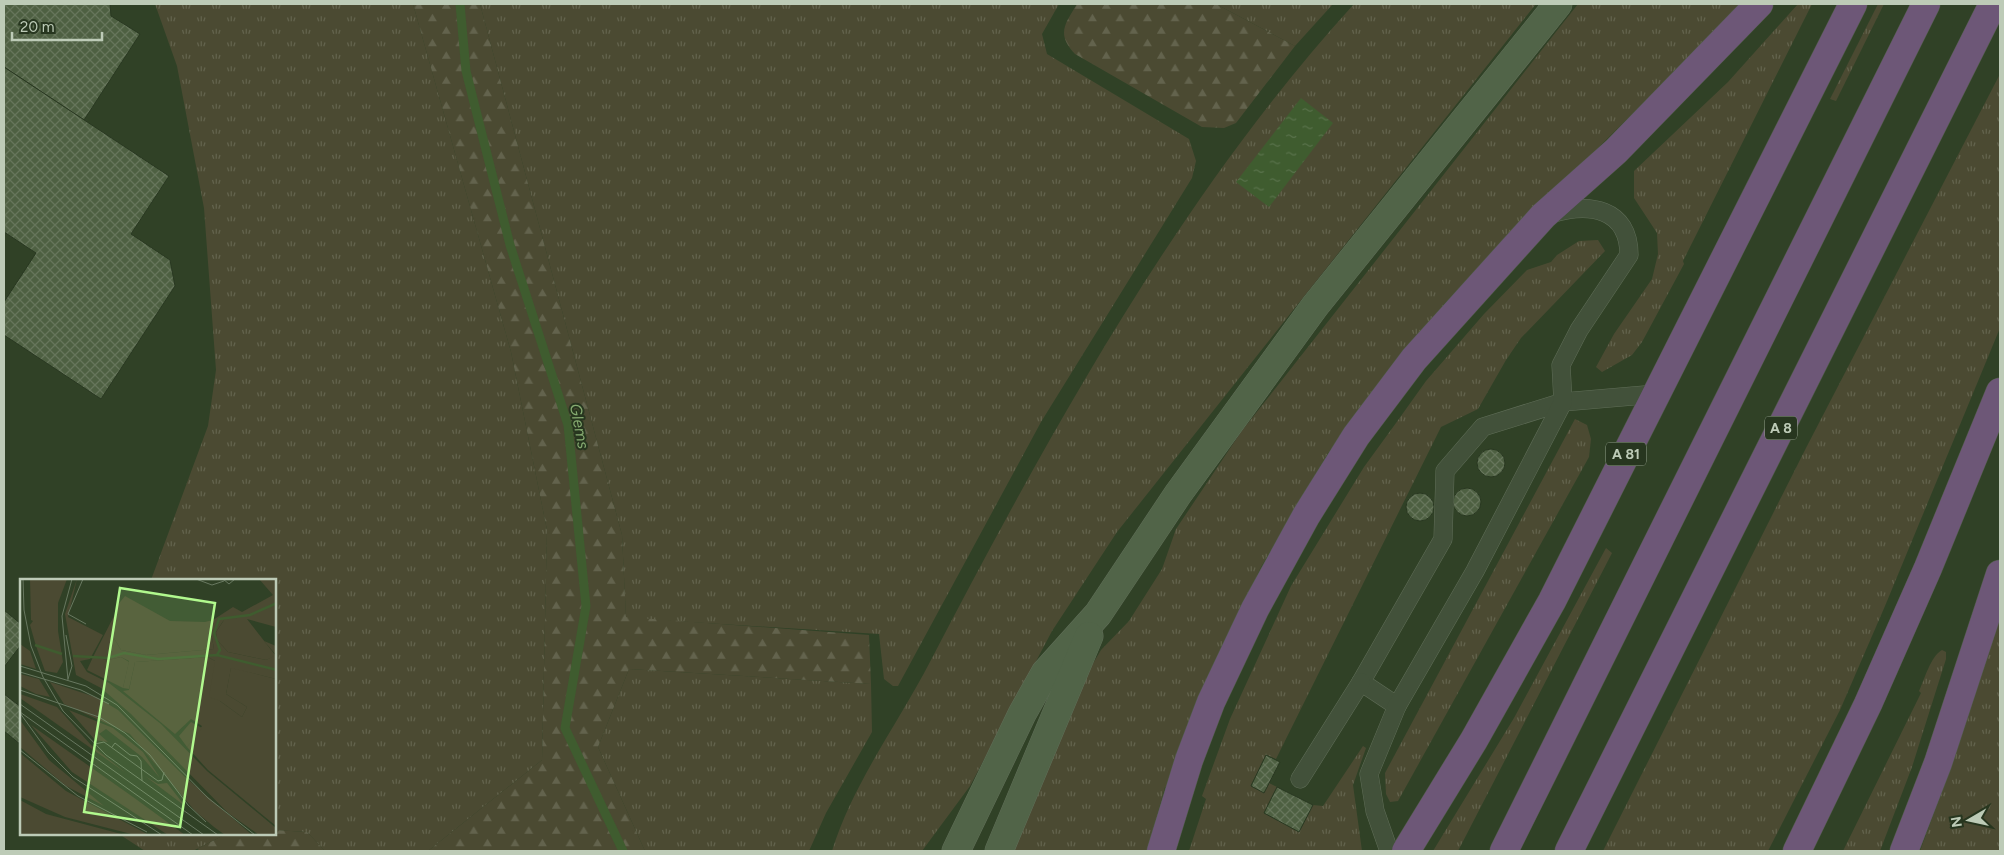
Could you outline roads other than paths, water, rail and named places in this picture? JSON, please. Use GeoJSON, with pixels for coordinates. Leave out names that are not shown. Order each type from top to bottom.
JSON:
{"type":"FeatureCollection","features":[{"type":"Feature","properties":{"kind":"highway"},"geometry":{"type":"LineString","coordinates":[[1161,851],[1189,760],[1211,702],[1255,610],[1306,516],[1356,436],[1414,358],[1543,216],[1616,151],[1759,4]]}},
{"type":"Feature","properties":{"kind":"highway","name":"A 81"},"geometry":{"type":"LineString","coordinates":[[1406,851],[1474,740],[1552,601],[1853,4]]}},
{"type":"Feature","properties":{"kind":"highway"},"geometry":{"type":"LineString","coordinates":[[1504,851],[1926,4]]}},
{"type":"Feature","properties":{"kind":"highway","name":"A 8"},"geometry":{"type":"LineString","coordinates":[[1569,851],[1993,4]]}},
{"type":"Feature","properties":{"kind":"highway"},"geometry":{"type":"LineString","coordinates":[[1797,851],[1868,704],[1928,568],[2000,392]]}},
{"type":"Feature","properties":{"kind":"highway"},"geometry":{"type":"LineString","coordinates":[[1904,851],[1938,763],[2000,574]]}},
{"type":"Feature","properties":{"kind":"main road"},"geometry":{"type":"LineString","coordinates":[[956,851],[1022,714],[1045,673],[1098,614],[1178,494],[1315,306],[1558,4]]}},
{"type":"Feature","properties":{"kind":"main road"},"geometry":{"type":"LineString","coordinates":[[999,851],[1025,784],[1098,614]]}},
{"type":"Feature","properties":{"kind":"lane"},"geometry":{"type":"LineString","coordinates":[[1389,851],[1376,811],[1369,774],[1397,706],[1475,571],[1563,402],[1561,365],[1579,330],[1629,255],[1626,231],[1619,220],[1586,207],[1568,208],[1543,216]]}},
{"type":"Feature","properties":{"kind":"lane"},"geometry":{"type":"LineString","coordinates":[[1300,780],[1361,682],[1443,539],[1445,471],[1483,427],[1563,402],[1656,394]]}},
{"type":"Feature","properties":{"kind":"lane"},"geometry":{"type":"LineString","coordinates":[[1361,682],[1397,706]]}},
{"type":"Feature","properties":{"kind":"water"},"geometry":{"type":"Polygon","coordinates":[[[1301,98],[1333,123],[1269,207],[1236,182],[1301,98]]]}},
{"type":"Feature","properties":{"kind":"waterway","name":"Glems"},"geometry":{"type":"LineString","coordinates":[[460,4],[466,71],[510,245],[568,425],[586,606],[565,728],[623,851]]}}]}
